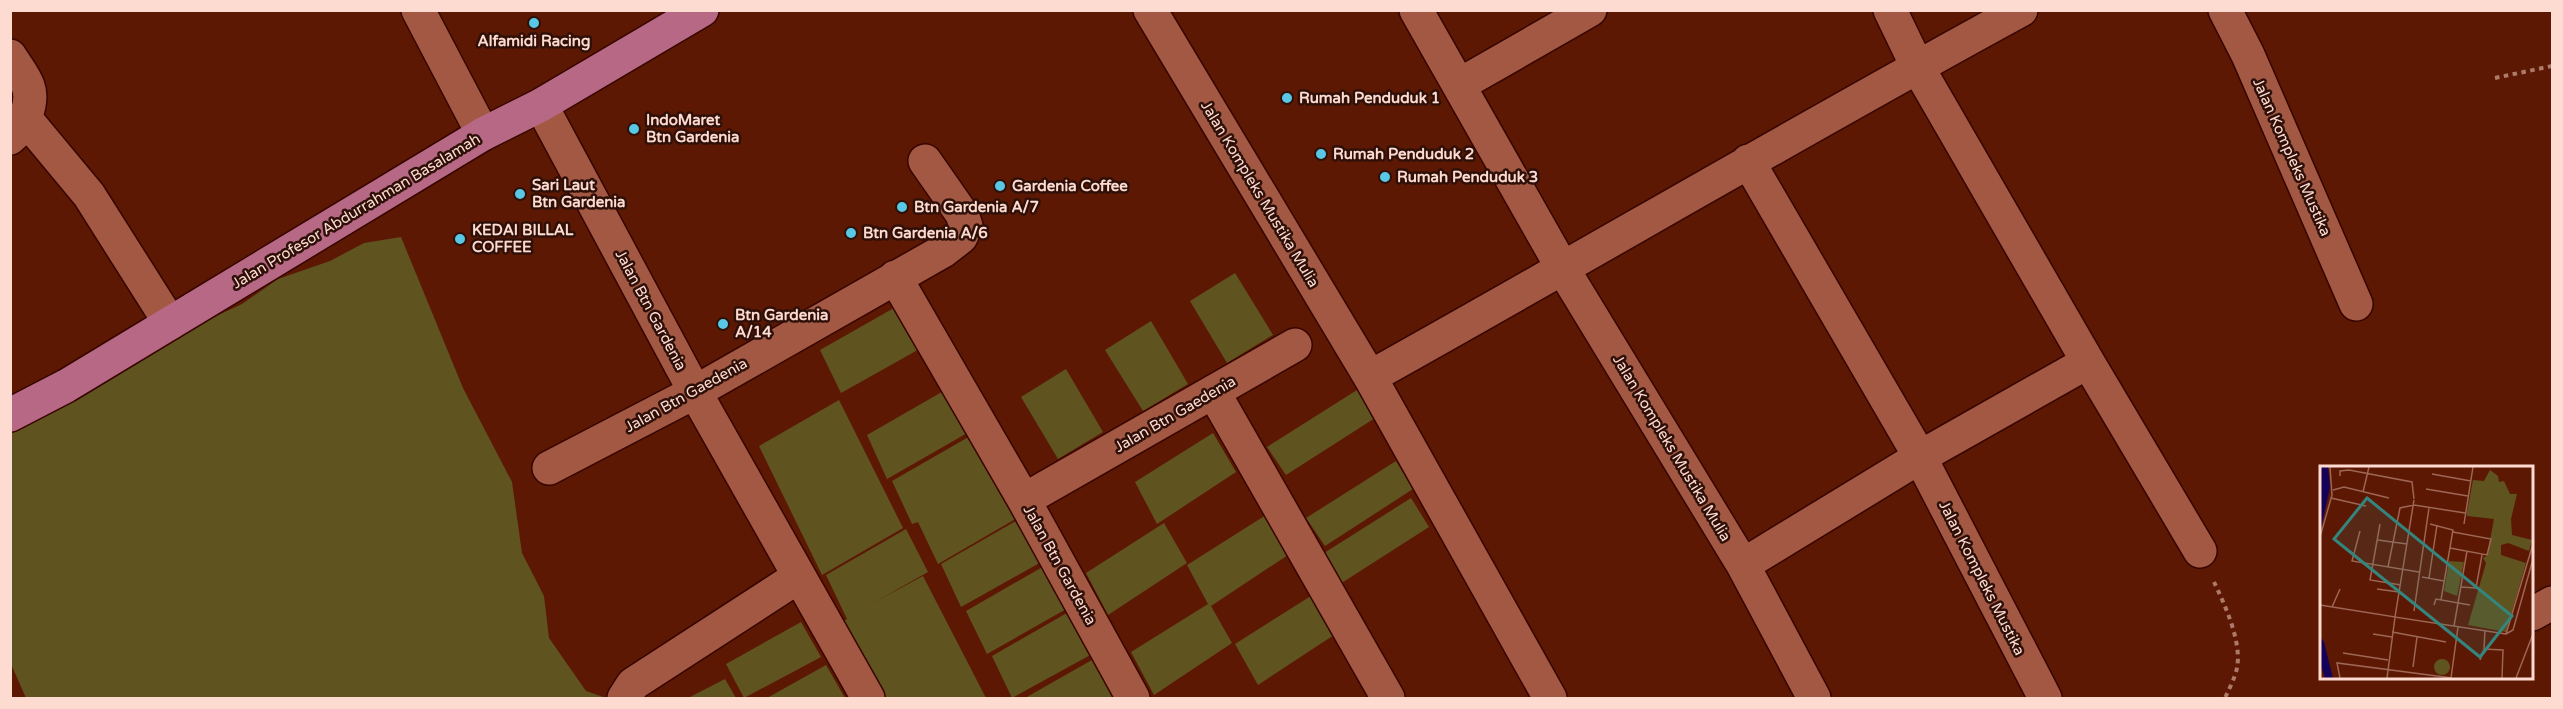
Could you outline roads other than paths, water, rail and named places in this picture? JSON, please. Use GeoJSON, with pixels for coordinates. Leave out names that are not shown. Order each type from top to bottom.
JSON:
{"type":"FeatureCollection","features":[{"type":"Feature","properties":{"kind":"main road","name":"Jalan Profesor Abdurrahman Basalamah"},"geometry":{"type":"LineString","coordinates":[[10,415],[66,386],[483,134],[541,105],[702,10]]}},
{"type":"Feature","properties":{"kind":"street"},"geometry":{"type":"LineString","coordinates":[[418,10],[483,134]]}},
{"type":"Feature","properties":{"kind":"street","name":"Jalan Kompleks Mustika Mulia"},"geometry":{"type":"LineString","coordinates":[[1150,10],[1370,377],[1550,699]]}},
{"type":"Feature","properties":{"kind":"street","name":"Jalan Kompleks Mustika Mulia"},"geometry":{"type":"LineString","coordinates":[[1416,10],[1563,269],[1743,565],[1814,699]]}},
{"type":"Feature","properties":{"kind":"street"},"geometry":{"type":"LineString","coordinates":[[1459,85],[1590,10]]}},
{"type":"Feature","properties":{"kind":"street"},"geometry":{"type":"LineString","coordinates":[[1890,10],[1917,66],[2200,551]]}},
{"type":"Feature","properties":{"kind":"street"},"geometry":{"type":"LineString","coordinates":[[1370,377],[1563,269],[1748,161],[2021,10]]}},
{"type":"Feature","properties":{"kind":"street","name":"Jalan Kompleks Mustika"},"geometry":{"type":"LineString","coordinates":[[2225,10],[2248,55],[2356,304]]}},
{"type":"Feature","properties":{"kind":"street"},"geometry":{"type":"LineString","coordinates":[[10,56],[28,86],[30,99],[18,128],[89,195],[170,323]]}},
{"type":"Feature","properties":{"kind":"street","name":"Jalan Btn Gardenia"},"geometry":{"type":"LineString","coordinates":[[541,105],[695,392],[868,699]]}},
{"type":"Feature","properties":{"kind":"street","name":"Jalan Btn Gaedenia"},"geometry":{"type":"LineString","coordinates":[[549,468],[695,392],[961,237],[966,226],[962,214],[925,161]]}},
{"type":"Feature","properties":{"kind":"street"},"geometry":{"type":"LineString","coordinates":[[1748,161],[1920,457]]}},
{"type":"Feature","properties":{"kind":"street","name":"Jalan Btn Gardenia"},"geometry":{"type":"LineString","coordinates":[[895,277],[1024,500],[1133,699]]}},
{"type":"Feature","properties":{"kind":"street","name":"Jalan Btn Gaedenia"},"geometry":{"type":"LineString","coordinates":[[1024,500],[1295,345]]}},
{"type":"Feature","properties":{"kind":"street"},"geometry":{"type":"LineString","coordinates":[[1743,565],[1920,457],[2088,362]]}},
{"type":"Feature","properties":{"kind":"street"},"geometry":{"type":"LineString","coordinates":[[1214,393],[1388,699]]}},
{"type":"Feature","properties":{"kind":"street","name":"Jalan Kompleks Mustika"},"geometry":{"type":"LineString","coordinates":[[1920,457],[2045,699]]}},
{"type":"Feature","properties":{"kind":"street"},"geometry":{"type":"LineString","coordinates":[[624,699],[633,684],[798,577]]}},
{"type":"Feature","properties":{"kind":"street"},"geometry":{"type":"LineString","coordinates":[[2533,613],[2553,603]]}},
{"type":"Feature","properties":{"kind":"place","name":"Alfamidi Racing"},"geometry":{"type":"Point","coordinates":[534,23]}},
{"type":"Feature","properties":{"kind":"place","name":"Rumah Penduduk 1"},"geometry":{"type":"Point","coordinates":[1287,98]}},
{"type":"Feature","properties":{"kind":"place","name":"IndoMaret Btn Gardenia"},"geometry":{"type":"Point","coordinates":[634,129]}},
{"type":"Feature","properties":{"kind":"place","name":"Rumah Penduduk 2"},"geometry":{"type":"Point","coordinates":[1321,154]}},
{"type":"Feature","properties":{"kind":"place","name":"Rumah Penduduk 3"},"geometry":{"type":"Point","coordinates":[1385,177]}},
{"type":"Feature","properties":{"kind":"place","name":"Gardenia Coffee"},"geometry":{"type":"Point","coordinates":[1000,186]}},
{"type":"Feature","properties":{"kind":"place","name":"Sari Laut Btn Gardenia"},"geometry":{"type":"Point","coordinates":[520,194]}},
{"type":"Feature","properties":{"kind":"place","name":"Btn Gardenia A/7"},"geometry":{"type":"Point","coordinates":[902,207]}},
{"type":"Feature","properties":{"kind":"place","name":"Btn Gardenia A/6"},"geometry":{"type":"Point","coordinates":[851,233]}},
{"type":"Feature","properties":{"kind":"place","name":"KEDAI BILLAL COFFEE"},"geometry":{"type":"Point","coordinates":[460,239]}},
{"type":"Feature","properties":{"kind":"place","name":"Btn Gardenia A/14"},"geometry":{"type":"Point","coordinates":[723,324]}}]}
